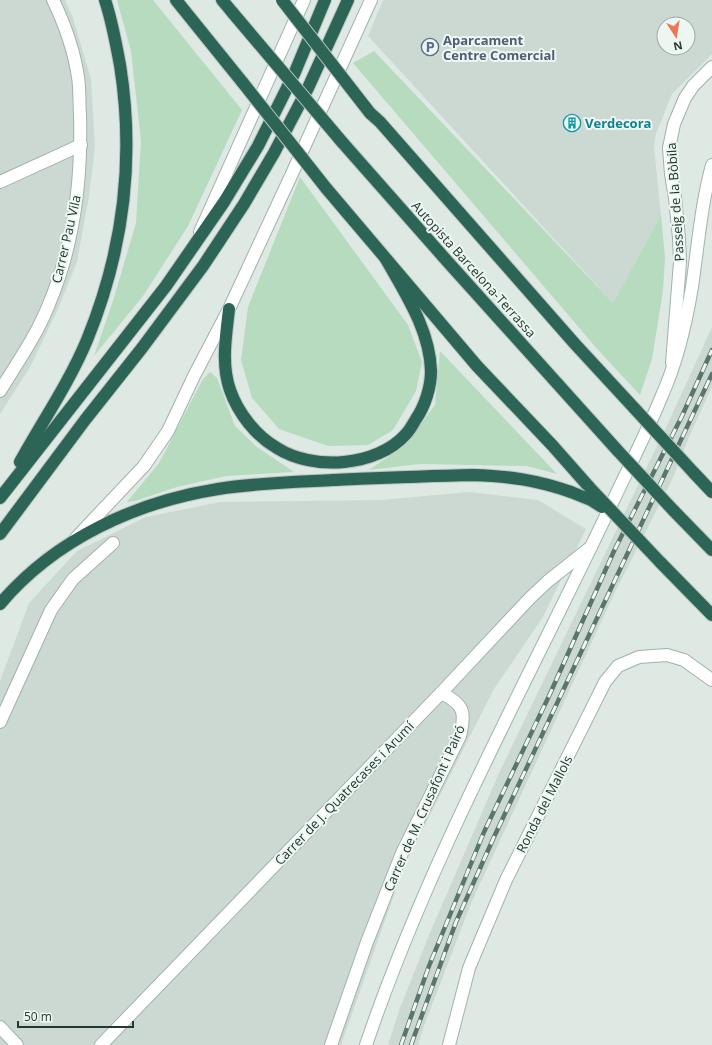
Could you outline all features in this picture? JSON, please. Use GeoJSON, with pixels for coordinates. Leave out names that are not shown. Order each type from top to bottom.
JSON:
{"type":"FeatureCollection","features":[{"type":"Feature","properties":{"kind":"highway"},"geometry":{"type":"LineString","coordinates":[[3,493],[70,376],[87,340],[107,284],[120,225],[126,167],[126,111],[112,23],[105,0]]}},
{"type":"Feature","properties":{"kind":"highway"},"geometry":{"type":"LineString","coordinates":[[176,0],[326,188],[477,366],[552,445],[612,512],[712,615]]}},
{"type":"Feature","properties":{"kind":"highway","name":"Autopista Barcelona-Terrassa"},"geometry":{"type":"LineString","coordinates":[[222,0],[342,142],[446,261],[618,451],[712,550]]}},
{"type":"Feature","properties":{"kind":"highway","name":"Autopista Barcelona-Terrassa"},"geometry":{"type":"LineString","coordinates":[[282,0],[370,113],[380,122],[575,344],[712,492]]}},
{"type":"Feature","properties":{"kind":"highway"},"geometry":{"type":"LineString","coordinates":[[3,493],[133,329],[224,202],[258,146],[295,72],[325,0]]}},
{"type":"Feature","properties":{"kind":"highway"},"geometry":{"type":"LineString","coordinates":[[0,534],[85,420],[152,336],[203,266],[244,204],[274,154],[308,88],[348,0]]}},
{"type":"Feature","properties":{"kind":"highway"},"geometry":{"type":"LineString","coordinates":[[229,309],[225,356],[226,374],[230,391],[249,424],[263,438],[287,454],[318,462],[342,462],[357,460],[378,454],[396,443],[406,434],[421,413],[430,386],[431,371],[430,358],[423,331],[414,310],[386,259]]}},
{"type":"Feature","properties":{"kind":"highway"},"geometry":{"type":"LineString","coordinates":[[0,604],[33,570],[74,540],[111,521],[161,502],[214,490],[258,485],[445,476],[498,476],[542,482],[591,500],[612,512]]}},
{"type":"Feature","properties":{"kind":"street","name":"Carrer Pau Vila"},"geometry":{"type":"LineString","coordinates":[[0,391],[49,305],[64,259],[77,196],[81,145],[79,78],[72,47],[53,0]]}},
{"type":"Feature","properties":{"kind":"street"},"geometry":{"type":"LineString","coordinates":[[192,248],[304,0]]}},
{"type":"Feature","properties":{"kind":"street"},"geometry":{"type":"LineString","coordinates":[[74,540],[144,466],[168,431],[194,376],[229,309],[371,0]]}},
{"type":"Feature","properties":{"kind":"street","name":"Passeig de la Bòbila"},"geometry":{"type":"LineString","coordinates":[[671,373],[680,262],[679,238],[669,148],[674,124],[685,98],[693,86],[712,66]]}},
{"type":"Feature","properties":{"kind":"street"},"geometry":{"type":"LineString","coordinates":[[0,182],[81,145]]}},
{"type":"Feature","properties":{"kind":"street"},"geometry":{"type":"LineString","coordinates":[[366,1045],[422,898],[479,776],[663,394],[683,332],[691,289],[706,185],[712,164]]}},
{"type":"Feature","properties":{"kind":"street"},"geometry":{"type":"LineString","coordinates":[[0,722],[51,610],[73,579],[113,543]]}},
{"type":"Feature","properties":{"kind":"street","name":"Carrer de J. Quatrecases i Arumí"},"geometry":{"type":"LineString","coordinates":[[101,1045],[441,693],[530,598],[548,581],[591,546]]}},
{"type":"Feature","properties":{"kind":"street","name":"Ronda del Mallols"},"geometry":{"type":"LineString","coordinates":[[449,1045],[469,968],[506,880],[604,682],[618,666],[639,657],[667,655],[684,660],[712,680]]}},
{"type":"Feature","properties":{"kind":"street","name":"Carrer de M. Crusafont i Pairó"},"geometry":{"type":"LineString","coordinates":[[331,1045],[367,942],[402,854],[460,736],[464,721],[462,708],[452,698],[441,693]]}},
{"type":"Feature","properties":{"kind":"street"},"geometry":{"type":"LineString","coordinates":[[0,1027],[17,1045]]}},
{"type":"Feature","properties":{"kind":"shaded area"},"geometry":{"type":"Polygon","coordinates":[[[0,0],[65,0],[73,18],[91,79],[95,147],[89,196],[77,262],[58,309],[30,367],[0,414],[0,0]]]}},
{"type":"Feature","properties":{"kind":"shaded area"},"geometry":{"type":"Polygon","coordinates":[[[383,0],[712,0],[712,54],[672,94],[656,134],[654,147],[661,215],[613,303],[368,36],[383,0]]]}},
{"type":"Feature","properties":{"kind":"shaded area"},"geometry":{"type":"Polygon","coordinates":[[[712,327],[712,387],[689,437],[672,480],[615,592],[472,901],[418,1045],[388,1045],[400,1008],[429,935],[499,773],[670,419],[712,327]]]}},
{"type":"Feature","properties":{"kind":"shaded area"},"geometry":{"type":"Polygon","coordinates":[[[469,492],[538,500],[586,529],[543,617],[494,689],[405,864],[341,1045],[0,1045],[0,681],[29,603],[77,551],[146,517],[220,502],[381,500],[469,492]]]}},
{"type":"Feature","properties":{"kind":"green space"},"geometry":{"type":"Polygon","coordinates":[[[117,0],[153,0],[242,110],[188,226],[143,296],[94,356],[113,301],[136,223],[141,141],[131,51],[117,0]]]}},
{"type":"Feature","properties":{"kind":"green space"},"geometry":{"type":"Polygon","coordinates":[[[374,51],[613,303],[661,215],[665,258],[663,291],[652,359],[640,395],[599,351],[353,63],[374,51]]]}},
{"type":"Feature","properties":{"kind":"green space"},"geometry":{"type":"Polygon","coordinates":[[[300,177],[408,325],[422,362],[416,391],[393,430],[368,445],[328,446],[279,429],[252,398],[241,360],[248,307],[300,177]]]}},
{"type":"Feature","properties":{"kind":"green space"},"geometry":{"type":"Polygon","coordinates":[[[440,351],[557,474],[527,466],[419,464],[369,470],[405,445],[435,405],[440,351]]]}},
{"type":"Feature","properties":{"kind":"green space"},"geometry":{"type":"Polygon","coordinates":[[[210,372],[217,378],[235,426],[257,447],[294,472],[226,476],[177,487],[135,501],[127,502],[159,463],[203,379],[210,372]]]}},
{"type":"Feature","properties":{"kind":"railway"},"geometry":{"type":"LineString","coordinates":[[401,1045],[429,966],[484,832],[549,696],[614,551],[682,416],[712,350]]}},
{"type":"Feature","properties":{"kind":"railway"},"geometry":{"type":"LineString","coordinates":[[411,1045],[456,922],[494,837],[712,374]]}},
{"type":"Feature","properties":{"kind":"place","name":"Aparcament Centre Comercial"},"geometry":{"type":"Point","coordinates":[430,47]}},
{"type":"Feature","properties":{"kind":"place","name":"Verdecora"},"geometry":{"type":"Point","coordinates":[572,123]}}]}
